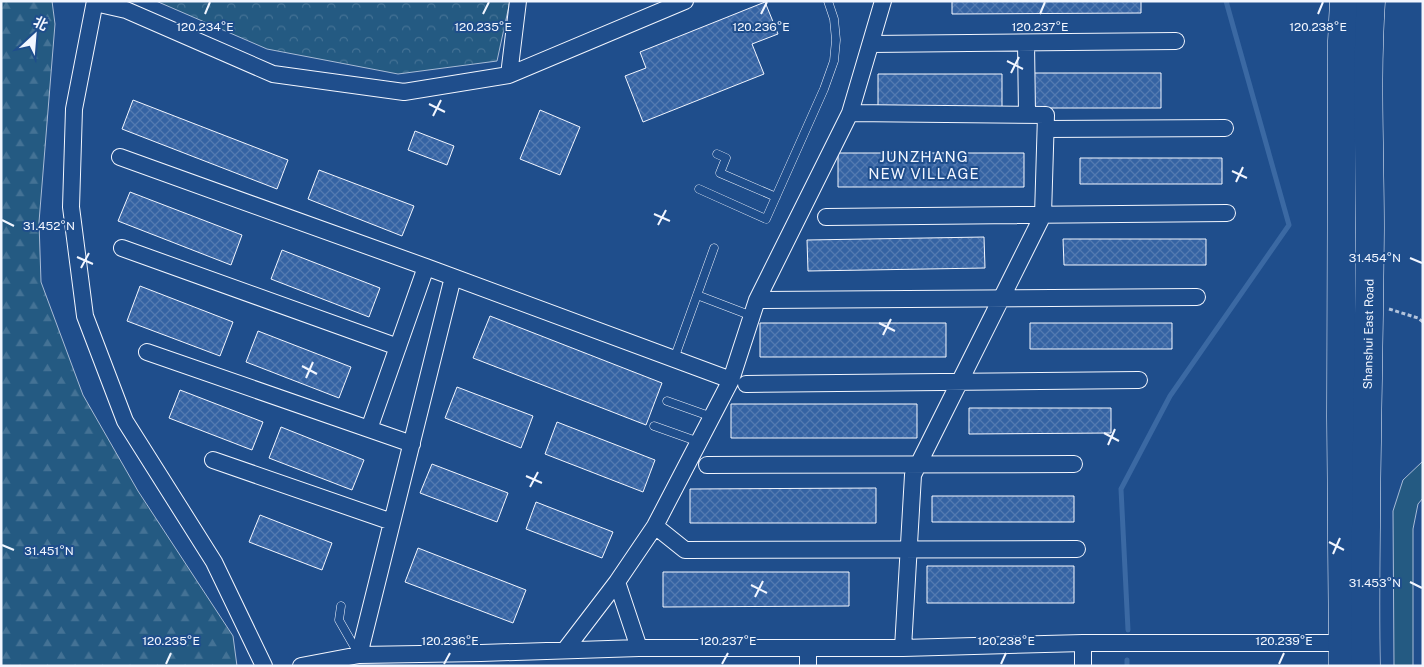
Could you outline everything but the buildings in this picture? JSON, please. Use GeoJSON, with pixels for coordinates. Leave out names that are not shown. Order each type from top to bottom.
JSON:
{"type":"FeatureCollection","features":[{"type":"Feature","properties":{"kind":"highway"},"geometry":{"type":"LineString","coordinates":[[1344,1],[1342,41],[1341,368],[1354,655]]}},
{"type":"Feature","properties":{"kind":"highway","name":"Shanshui East Road"},"geometry":{"type":"LineString","coordinates":[[1354,655],[1369,308],[1368,43],[1371,1]]}},
{"type":"Feature","properties":{"kind":"street"},"geometry":{"type":"LineString","coordinates":[[510,74],[518,1]]}},
{"type":"Feature","properties":{"kind":"street"},"geometry":{"type":"LineString","coordinates":[[264,666],[214,562],[125,421],[85,316],[71,207],[74,109],[95,2],[126,10],[273,74],[404,92],[510,74],[685,1]]}},
{"type":"Feature","properties":{"kind":"street"},"geometry":{"type":"LineString","coordinates":[[565,650],[617,582],[655,526],[712,417],[739,382],[752,316],[758,300],[850,113],[883,1]]}},
{"type":"Feature","properties":{"kind":"street"},"geometry":{"type":"LineString","coordinates":[[870,44],[1176,41]]}},
{"type":"Feature","properties":{"kind":"street"},"geometry":{"type":"LineString","coordinates":[[1026,42],[1027,114]]}},
{"type":"Feature","properties":{"kind":"street"},"geometry":{"type":"LineString","coordinates":[[850,113],[1046,115],[1043,215],[913,475],[903,648]]}},
{"type":"Feature","properties":{"kind":"street"},"geometry":{"type":"LineString","coordinates":[[1046,129],[1225,128]]}},
{"type":"Feature","properties":{"kind":"street"},"geometry":{"type":"LineString","coordinates":[[120,157],[739,382],[1139,380]]}},
{"type":"Feature","properties":{"kind":"street"},"geometry":{"type":"LineString","coordinates":[[826,217],[1227,213]]}},
{"type":"Feature","properties":{"kind":"street"},"geometry":{"type":"LineString","coordinates":[[122,248],[398,347]]}},
{"type":"Feature","properties":{"kind":"street"},"geometry":{"type":"LineString","coordinates":[[369,429],[426,267]]}},
{"type":"Feature","properties":{"kind":"street"},"geometry":{"type":"LineString","coordinates":[[359,655],[453,277]]}},
{"type":"Feature","properties":{"kind":"street"},"geometry":{"type":"LineString","coordinates":[[758,300],[1197,297]]}},
{"type":"Feature","properties":{"kind":"street"},"geometry":{"type":"LineString","coordinates":[[147,352],[412,444]]}},
{"type":"Feature","properties":{"kind":"street"},"geometry":{"type":"LineString","coordinates":[[213,460],[392,522]]}},
{"type":"Feature","properties":{"kind":"street"},"geometry":{"type":"LineString","coordinates":[[707,465],[1074,464]]}},
{"type":"Feature","properties":{"kind":"street"},"geometry":{"type":"LineString","coordinates":[[655,526],[684,550],[1077,549]]}},
{"type":"Feature","properties":{"kind":"street"},"geometry":{"type":"LineString","coordinates":[[617,582],[639,648]]}},
{"type":"Feature","properties":{"kind":"street"},"geometry":{"type":"LineString","coordinates":[[301,666],[359,655],[481,660],[565,650],[639,648],[903,648],[1082,643],[1354,655]]}},
{"type":"Feature","properties":{"kind":"street"},"geometry":{"type":"LineString","coordinates":[[1082,643],[1083,666]]}},
{"type":"Feature","properties":{"kind":"street"},"geometry":{"type":"LineString","coordinates":[[808,649],[808,666]]}},
{"type":"Feature","properties":{"kind":"lane"},"geometry":{"type":"LineString","coordinates":[[699,189],[766,219],[834,61],[836,40],[834,19],[828,1]]}},
{"type":"Feature","properties":{"kind":"lane"},"geometry":{"type":"LineString","coordinates":[[717,154],[726,158],[720,173],[776,197]]}},
{"type":"Feature","properties":{"kind":"lane"},"geometry":{"type":"LineString","coordinates":[[674,359],[714,248]]}},
{"type":"Feature","properties":{"kind":"lane"},"geometry":{"type":"LineString","coordinates":[[697,295],[752,316]]}},
{"type":"Feature","properties":{"kind":"lane"},"geometry":{"type":"LineString","coordinates":[[667,401],[712,417]]}},
{"type":"Feature","properties":{"kind":"lane"},"geometry":{"type":"LineString","coordinates":[[654,426],[699,442]]}},
{"type":"Feature","properties":{"kind":"lane"},"geometry":{"type":"LineString","coordinates":[[341,606],[339,620],[359,655]]}},
{"type":"Feature","properties":{"kind":"path"},"geometry":{"type":"LineString","coordinates":[[1369,308],[1393,310],[1418,318],[1423,322]]}},
{"type":"Feature","properties":{"kind":"green space"},"geometry":{"type":"Polygon","coordinates":[[[1,1],[52,1],[55,24],[39,222],[41,282],[83,395],[138,491],[233,636],[237,666],[1,666],[1,1]]]}},
{"type":"Feature","properties":{"kind":"green space"},"geometry":{"type":"Polygon","coordinates":[[[156,1],[510,1],[497,61],[398,74],[267,49],[156,1]]]}},
{"type":"Feature","properties":{"kind":"green space"},"geometry":{"type":"Polygon","coordinates":[[[1423,461],[1423,498],[1418,504],[1413,529],[1413,666],[1394,666],[1393,511],[1403,480],[1423,461]]]}},
{"type":"Feature","properties":{"kind":"waterway"},"geometry":{"type":"LineString","coordinates":[[1128,630],[1121,489],[1170,396],[1289,225],[1226,1]]}},
{"type":"Feature","properties":{"kind":"waterway"},"geometry":{"type":"LineString","coordinates":[[1127,660],[1127,666]]}},
{"type":"Feature","properties":{"kind":"district","name":"JUNZHANG NEW VILLAGE"},"geometry":{"type":"Point","coordinates":[924,166]}}]}
